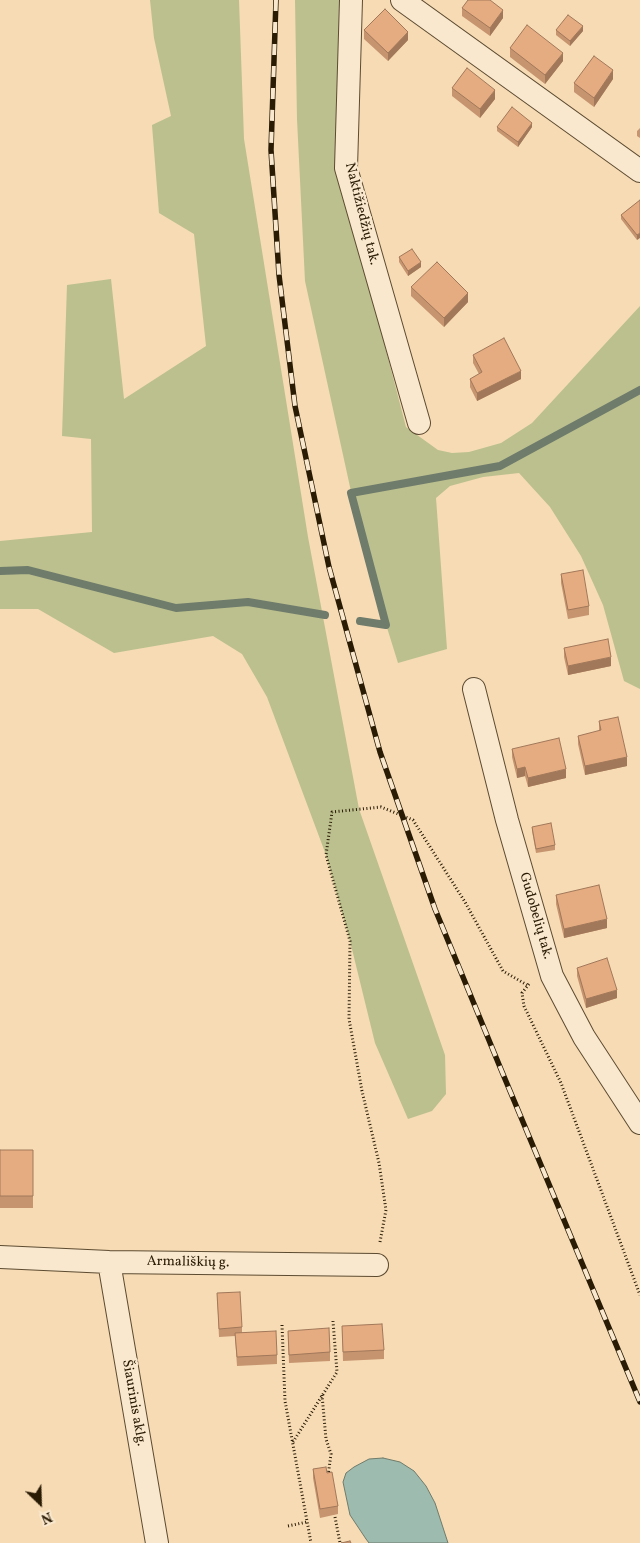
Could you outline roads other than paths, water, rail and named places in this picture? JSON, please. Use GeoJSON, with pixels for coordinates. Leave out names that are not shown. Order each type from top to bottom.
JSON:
{"type":"FeatureCollection","features":[{"type":"Feature","properties":{"kind":"street","name":"Naktižiedžių tak."},"geometry":{"type":"LineString","coordinates":[[351,0],[346,168],[419,423]]}},
{"type":"Feature","properties":{"kind":"street"},"geometry":{"type":"LineString","coordinates":[[402,0],[640,171]]}},
{"type":"Feature","properties":{"kind":"street","name":"Gudobelių tak."},"geometry":{"type":"LineString","coordinates":[[474,690],[507,820],[552,976],[584,1037],[640,1124]]}},
{"type":"Feature","properties":{"kind":"street","name":"Armališkių g."},"geometry":{"type":"LineString","coordinates":[[0,1257],[109,1262],[377,1265]]}},
{"type":"Feature","properties":{"kind":"street","name":"Šiaurinis aklg."},"geometry":{"type":"LineString","coordinates":[[109,1262],[157,1543]]}},
{"type":"Feature","properties":{"kind":"waterway"},"geometry":{"type":"LineString","coordinates":[[360,621],[386,625],[351,493],[500,466],[640,390]]}},
{"type":"Feature","properties":{"kind":"waterway"},"geometry":{"type":"LineString","coordinates":[[0,571],[28,570],[176,608],[248,602],[325,615]]}},
{"type":"Feature","properties":{"kind":"railway"},"geometry":{"type":"LineString","coordinates":[[276,0],[271,150],[279,275],[295,406],[329,567],[380,752],[435,909],[640,1402]]}}]}
